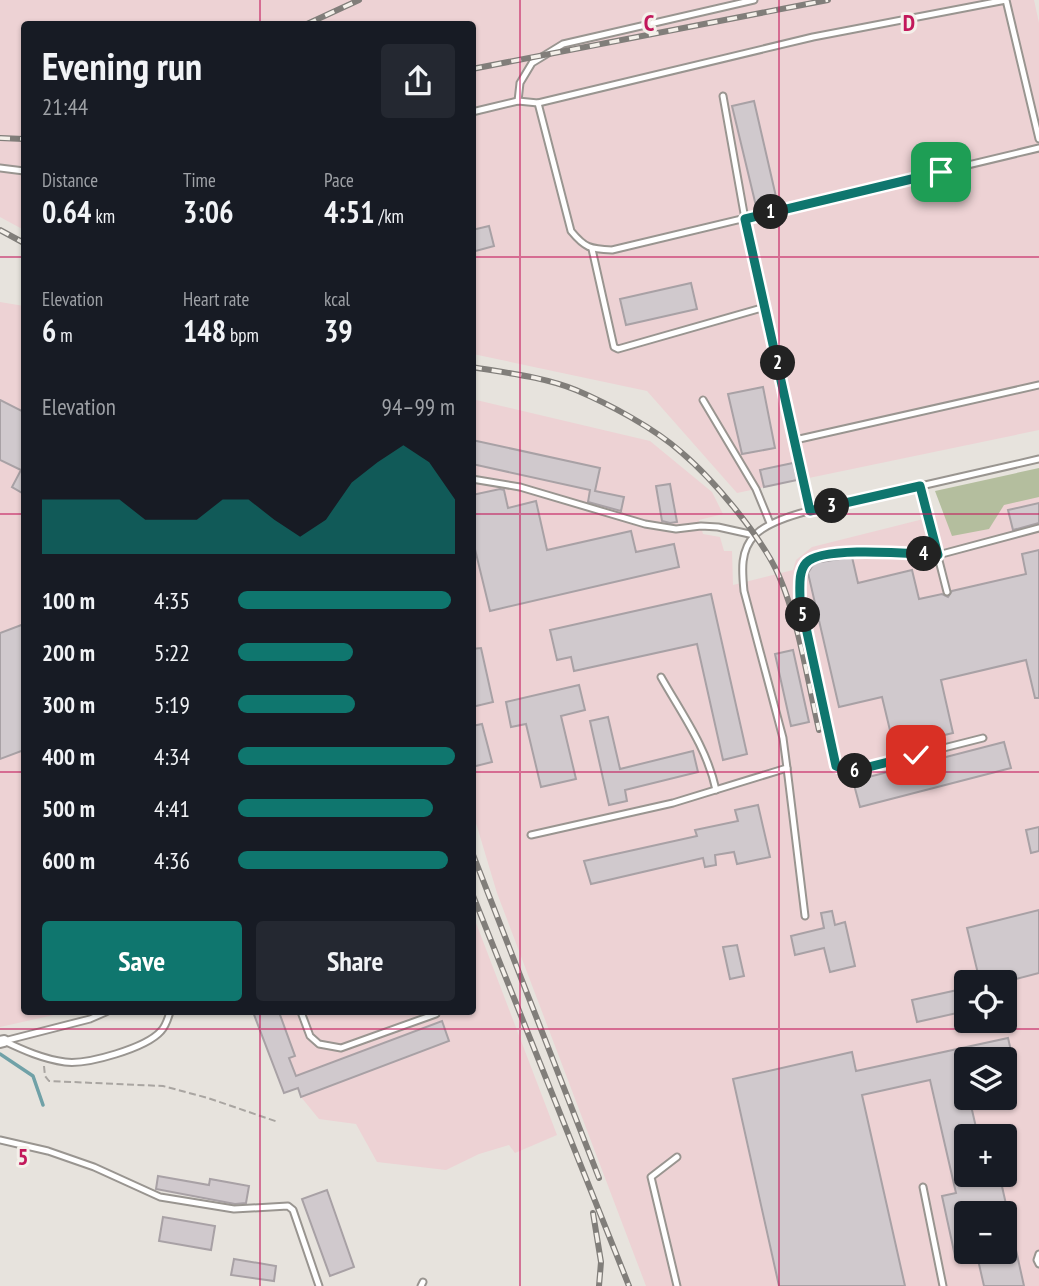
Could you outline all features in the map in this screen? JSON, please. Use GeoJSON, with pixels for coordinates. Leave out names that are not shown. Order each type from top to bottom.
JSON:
{"type":"FeatureCollection","features":[{"type":"Feature","properties":{"kind":"lane"},"geometry":{"type":"LineString","coordinates":[[517,101],[520,83],[532,62],[563,44],[754,0]]}},
{"type":"Feature","properties":{"kind":"lane"},"geometry":{"type":"LineString","coordinates":[[476,111],[517,101],[537,103],[813,37],[1006,0],[1039,139]]}},
{"type":"Feature","properties":{"kind":"lane"},"geometry":{"type":"LineString","coordinates":[[723,96],[745,219],[810,511]]}},
{"type":"Feature","properties":{"kind":"lane"},"geometry":{"type":"LineString","coordinates":[[537,103],[571,231],[581,244],[592,250],[612,250],[1039,148]]}},
{"type":"Feature","properties":{"kind":"lane"},"geometry":{"type":"LineString","coordinates":[[0,168],[21,171]]}},
{"type":"Feature","properties":{"kind":"lane"},"geometry":{"type":"LineString","coordinates":[[592,250],[614,346],[618,349],[765,307]]}},
{"type":"Feature","properties":{"kind":"lane"},"geometry":{"type":"LineString","coordinates":[[795,440],[1039,385]]}},
{"type":"Feature","properties":{"kind":"lane"},"geometry":{"type":"LineString","coordinates":[[704,400],[756,489],[770,523]]}},
{"type":"Feature","properties":{"kind":"lane"},"geometry":{"type":"LineString","coordinates":[[805,916],[783,738],[744,591],[742,570],[745,551],[754,535],[770,523],[810,511],[1039,459]]}},
{"type":"Feature","properties":{"kind":"lane"},"geometry":{"type":"LineString","coordinates":[[476,480],[520,487],[645,524],[676,530],[701,526],[718,527],[754,535]]}},
{"type":"Feature","properties":{"kind":"lane"},"geometry":{"type":"LineString","coordinates":[[920,486],[947,592]]}},
{"type":"Feature","properties":{"kind":"lane"},"geometry":{"type":"LineString","coordinates":[[984,738],[849,772],[836,766],[800,600],[799,581],[806,563],[812,558],[827,554],[852,552],[938,555],[1039,528]]}},
{"type":"Feature","properties":{"kind":"lane"},"geometry":{"type":"LineString","coordinates":[[661,677],[701,744],[712,770],[716,790]]}},
{"type":"Feature","properties":{"kind":"lane"},"geometry":{"type":"LineString","coordinates":[[531,835],[673,803],[787,768]]}},
{"type":"Feature","properties":{"kind":"lane"},"geometry":{"type":"LineString","coordinates":[[2,1042],[99,1015]]}},
{"type":"Feature","properties":{"kind":"lane"},"geometry":{"type":"LineString","coordinates":[[2,1042],[44,1058],[84,1063],[148,1041],[161,1031],[169,1015]]}},
{"type":"Feature","properties":{"kind":"lane"},"geometry":{"type":"LineString","coordinates":[[302,1015],[310,1036],[319,1044],[341,1048],[433,1015]]}},
{"type":"Feature","properties":{"kind":"lane"},"geometry":{"type":"LineString","coordinates":[[0,1139],[48,1151],[94,1167],[160,1197],[234,1209],[288,1206],[293,1210],[319,1286]]}},
{"type":"Feature","properties":{"kind":"lane"},"geometry":{"type":"LineString","coordinates":[[677,1157],[650,1177],[677,1286]]}},
{"type":"Feature","properties":{"kind":"lane"},"geometry":{"type":"LineString","coordinates":[[923,1187],[943,1286]]}},
{"type":"Feature","properties":{"kind":"lane"},"geometry":{"type":"LineString","coordinates":[[1039,1254],[1039,1264]]}},
{"type":"Feature","properties":{"kind":"path"},"geometry":{"type":"LineString","coordinates":[[44,1058],[48,1081],[163,1086],[278,1122]]}},
{"type":"Feature","properties":{"kind":"shaded area"},"geometry":{"type":"Polygon","coordinates":[[[0,0],[1034,0],[1039,23],[1039,430],[737,493],[647,391],[476,355],[476,21],[21,21],[21,228],[0,217],[0,0]]]}},
{"type":"Feature","properties":{"kind":"shaded area"},"geometry":{"type":"Polygon","coordinates":[[[0,302],[21,306],[21,1015],[54,1015],[0,1027],[0,302]]]}},
{"type":"Feature","properties":{"kind":"shaded area"},"geometry":{"type":"Polygon","coordinates":[[[476,400],[650,441],[712,492],[723,514],[699,520],[703,534],[720,537],[724,551],[732,551],[733,585],[793,570],[796,560],[812,547],[1039,490],[1039,1286],[646,1286],[497,893],[476,823],[476,400]]]}},
{"type":"Feature","properties":{"kind":"shaded area"},"geometry":{"type":"Polygon","coordinates":[[[476,923],[557,1135],[515,1153],[509,1145],[479,1154],[446,1170],[377,1162],[356,1124],[319,1119],[301,1097],[298,1088],[284,1093],[254,1015],[476,1015],[476,923]]]}},
{"type":"Feature","properties":{"kind":"green space"},"geometry":{"type":"Polygon","coordinates":[[[1039,468],[1039,497],[1004,505],[989,529],[952,536],[935,491],[1039,468]]]}},
{"type":"Feature","properties":{"kind":"building"},"geometry":{"type":"Polygon","coordinates":[[[754,101],[777,201],[756,206],[732,106],[754,101]]]}},
{"type":"Feature","properties":{"kind":"building"},"geometry":{"type":"Polygon","coordinates":[[[489,226],[494,246],[476,251],[476,229],[489,226]]]}},
{"type":"Feature","properties":{"kind":"building"},"geometry":{"type":"Polygon","coordinates":[[[691,283],[697,309],[626,325],[620,299],[691,283]]]}},
{"type":"Feature","properties":{"kind":"building"},"geometry":{"type":"Polygon","coordinates":[[[763,387],[775,448],[742,454],[728,394],[763,387]]]}},
{"type":"Feature","properties":{"kind":"building"},"geometry":{"type":"Polygon","coordinates":[[[0,400],[21,410],[21,470],[0,460],[0,400]]]}},
{"type":"Feature","properties":{"kind":"building"},"geometry":{"type":"Polygon","coordinates":[[[476,441],[600,468],[595,491],[624,497],[621,511],[588,502],[590,490],[476,465],[476,441]]]}},
{"type":"Feature","properties":{"kind":"building"},"geometry":{"type":"Polygon","coordinates":[[[793,463],[797,480],[764,487],[760,470],[793,463]]]}},
{"type":"Feature","properties":{"kind":"building"},"geometry":{"type":"Polygon","coordinates":[[[21,470],[21,492],[12,487],[21,470]]]}},
{"type":"Feature","properties":{"kind":"building"},"geometry":{"type":"Polygon","coordinates":[[[670,484],[677,522],[670,523],[662,521],[656,486],[670,484]]]}},
{"type":"Feature","properties":{"kind":"building"},"geometry":{"type":"Polygon","coordinates":[[[504,490],[508,508],[536,501],[547,550],[631,531],[636,552],[674,544],[679,567],[490,611],[476,553],[476,494],[504,490]]]}},
{"type":"Feature","properties":{"kind":"building"},"geometry":{"type":"Polygon","coordinates":[[[1039,503],[1039,523],[1013,530],[1008,510],[1039,503]]]}},
{"type":"Feature","properties":{"kind":"building"},"geometry":{"type":"Polygon","coordinates":[[[1039,550],[1039,698],[1035,698],[1026,660],[941,680],[953,733],[894,747],[882,697],[839,707],[808,573],[814,563],[852,557],[858,583],[912,570],[919,599],[942,594],[948,597],[952,591],[1026,574],[1022,554],[1039,550]]]}},
{"type":"Feature","properties":{"kind":"building"},"geometry":{"type":"Polygon","coordinates":[[[711,594],[747,754],[723,760],[697,644],[574,671],[571,657],[557,660],[550,630],[711,594]]]}},
{"type":"Feature","properties":{"kind":"building"},"geometry":{"type":"Polygon","coordinates":[[[21,625],[21,751],[0,759],[0,633],[21,625]]]}},
{"type":"Feature","properties":{"kind":"building"},"geometry":{"type":"Polygon","coordinates":[[[481,648],[493,702],[476,706],[476,649],[481,648]]]}},
{"type":"Feature","properties":{"kind":"building"},"geometry":{"type":"Polygon","coordinates":[[[793,650],[809,722],[791,726],[775,654],[793,650]]]}},
{"type":"Feature","properties":{"kind":"building"},"geometry":{"type":"Polygon","coordinates":[[[579,685],[585,710],[561,716],[576,779],[541,787],[526,724],[511,727],[506,702],[579,685]]]}},
{"type":"Feature","properties":{"kind":"building"},"geometry":{"type":"Polygon","coordinates":[[[608,717],[620,769],[693,751],[698,772],[625,790],[627,801],[609,805],[590,721],[608,717]]]}},
{"type":"Feature","properties":{"kind":"building"},"geometry":{"type":"Polygon","coordinates":[[[482,724],[492,762],[476,766],[476,725],[482,724]]]}},
{"type":"Feature","properties":{"kind":"building"},"geometry":{"type":"Polygon","coordinates":[[[1004,742],[1011,768],[860,807],[853,781],[1004,742]]]}},
{"type":"Feature","properties":{"kind":"building"},"geometry":{"type":"Polygon","coordinates":[[[758,805],[770,857],[737,864],[734,852],[715,855],[716,865],[705,867],[703,858],[591,884],[584,861],[697,836],[695,830],[738,821],[735,810],[758,805]]]}},
{"type":"Feature","properties":{"kind":"building"},"geometry":{"type":"Polygon","coordinates":[[[1039,827],[1039,851],[1031,853],[1026,830],[1039,827]]]}},
{"type":"Feature","properties":{"kind":"building"},"geometry":{"type":"Polygon","coordinates":[[[1039,910],[1039,973],[1017,979],[1017,970],[977,970],[967,928],[1039,910]]]}},
{"type":"Feature","properties":{"kind":"building"},"geometry":{"type":"Polygon","coordinates":[[[832,911],[835,925],[845,922],[855,966],[830,972],[824,948],[795,955],[791,936],[824,928],[821,913],[832,911]]]}},
{"type":"Feature","properties":{"kind":"building"},"geometry":{"type":"Polygon","coordinates":[[[737,945],[744,976],[730,979],[723,947],[737,945]]]}},
{"type":"Feature","properties":{"kind":"building"},"geometry":{"type":"Polygon","coordinates":[[[954,991],[954,1014],[917,1022],[912,1000],[954,991]]]}},
{"type":"Feature","properties":{"kind":"building"},"geometry":{"type":"Polygon","coordinates":[[[254,1015],[280,1015],[295,1056],[289,1058],[296,1076],[442,1021],[449,1041],[301,1097],[298,1088],[284,1093],[254,1015]]]}},
{"type":"Feature","properties":{"kind":"building"},"geometry":{"type":"Polygon","coordinates":[[[1008,1038],[1010,1047],[967,1047],[1008,1038]]]}},
{"type":"Feature","properties":{"kind":"building"},"geometry":{"type":"Polygon","coordinates":[[[954,1050],[954,1110],[972,1110],[975,1124],[954,1124],[954,1184],[930,1080],[862,1095],[905,1286],[779,1286],[733,1079],[852,1052],[856,1071],[954,1050]]]}},
{"type":"Feature","properties":{"kind":"building"},"geometry":{"type":"Polygon","coordinates":[[[158,1176],[209,1185],[210,1179],[249,1186],[246,1203],[235,1204],[156,1189],[158,1176]]]}},
{"type":"Feature","properties":{"kind":"building"},"geometry":{"type":"Polygon","coordinates":[[[955,1187],[1002,1187],[1005,1201],[954,1201],[954,1251],[942,1196],[956,1193],[955,1187]]]}},
{"type":"Feature","properties":{"kind":"building"},"geometry":{"type":"Polygon","coordinates":[[[327,1190],[354,1267],[330,1276],[302,1199],[327,1190]]]}},
{"type":"Feature","properties":{"kind":"building"},"geometry":{"type":"Polygon","coordinates":[[[163,1217],[215,1226],[211,1250],[159,1241],[163,1217]]]}},
{"type":"Feature","properties":{"kind":"building"},"geometry":{"type":"Polygon","coordinates":[[[1017,1254],[1024,1286],[984,1286],[979,1264],[1017,1264],[1017,1254]]]}},
{"type":"Feature","properties":{"kind":"building"},"geometry":{"type":"Polygon","coordinates":[[[234,1259],[276,1266],[274,1281],[231,1275],[234,1259]]]}},
{"type":"Feature","properties":{"kind":"waterway"},"geometry":{"type":"LineString","coordinates":[[0,1054],[33,1076],[43,1105]]}},
{"type":"Feature","properties":{"kind":"railway"},"geometry":{"type":"LineString","coordinates":[[314,21],[359,0]]}},
{"type":"Feature","properties":{"kind":"railway"},"geometry":{"type":"LineString","coordinates":[[476,68],[828,0]]}},
{"type":"Feature","properties":{"kind":"railway"},"geometry":{"type":"LineString","coordinates":[[0,138],[21,139]]}},
{"type":"Feature","properties":{"kind":"railway"},"geometry":{"type":"LineString","coordinates":[[0,230],[21,241]]}},
{"type":"Feature","properties":{"kind":"railway"},"geometry":{"type":"LineString","coordinates":[[476,368],[538,379],[589,396],[658,434],[707,477],[736,509],[761,544],[779,576],[797,631],[819,730]]}},
{"type":"Feature","properties":{"kind":"railway"},"geometry":{"type":"LineString","coordinates":[[476,862],[599,1178]]}},
{"type":"Feature","properties":{"kind":"railway"},"geometry":{"type":"LineString","coordinates":[[476,903],[629,1286]]}},
{"type":"Feature","properties":{"kind":"railway"},"geometry":{"type":"LineString","coordinates":[[593,1213],[601,1262],[599,1286]]}},
{"type":"Feature","properties":{"kind":"route"},"geometry":{"type":"LineString","coordinates":[[916,755],[849,772],[836,766],[800,600],[799,581],[806,563],[812,558],[827,554],[852,552],[938,555],[920,486],[810,511],[745,219],[941,172]]}}]}
